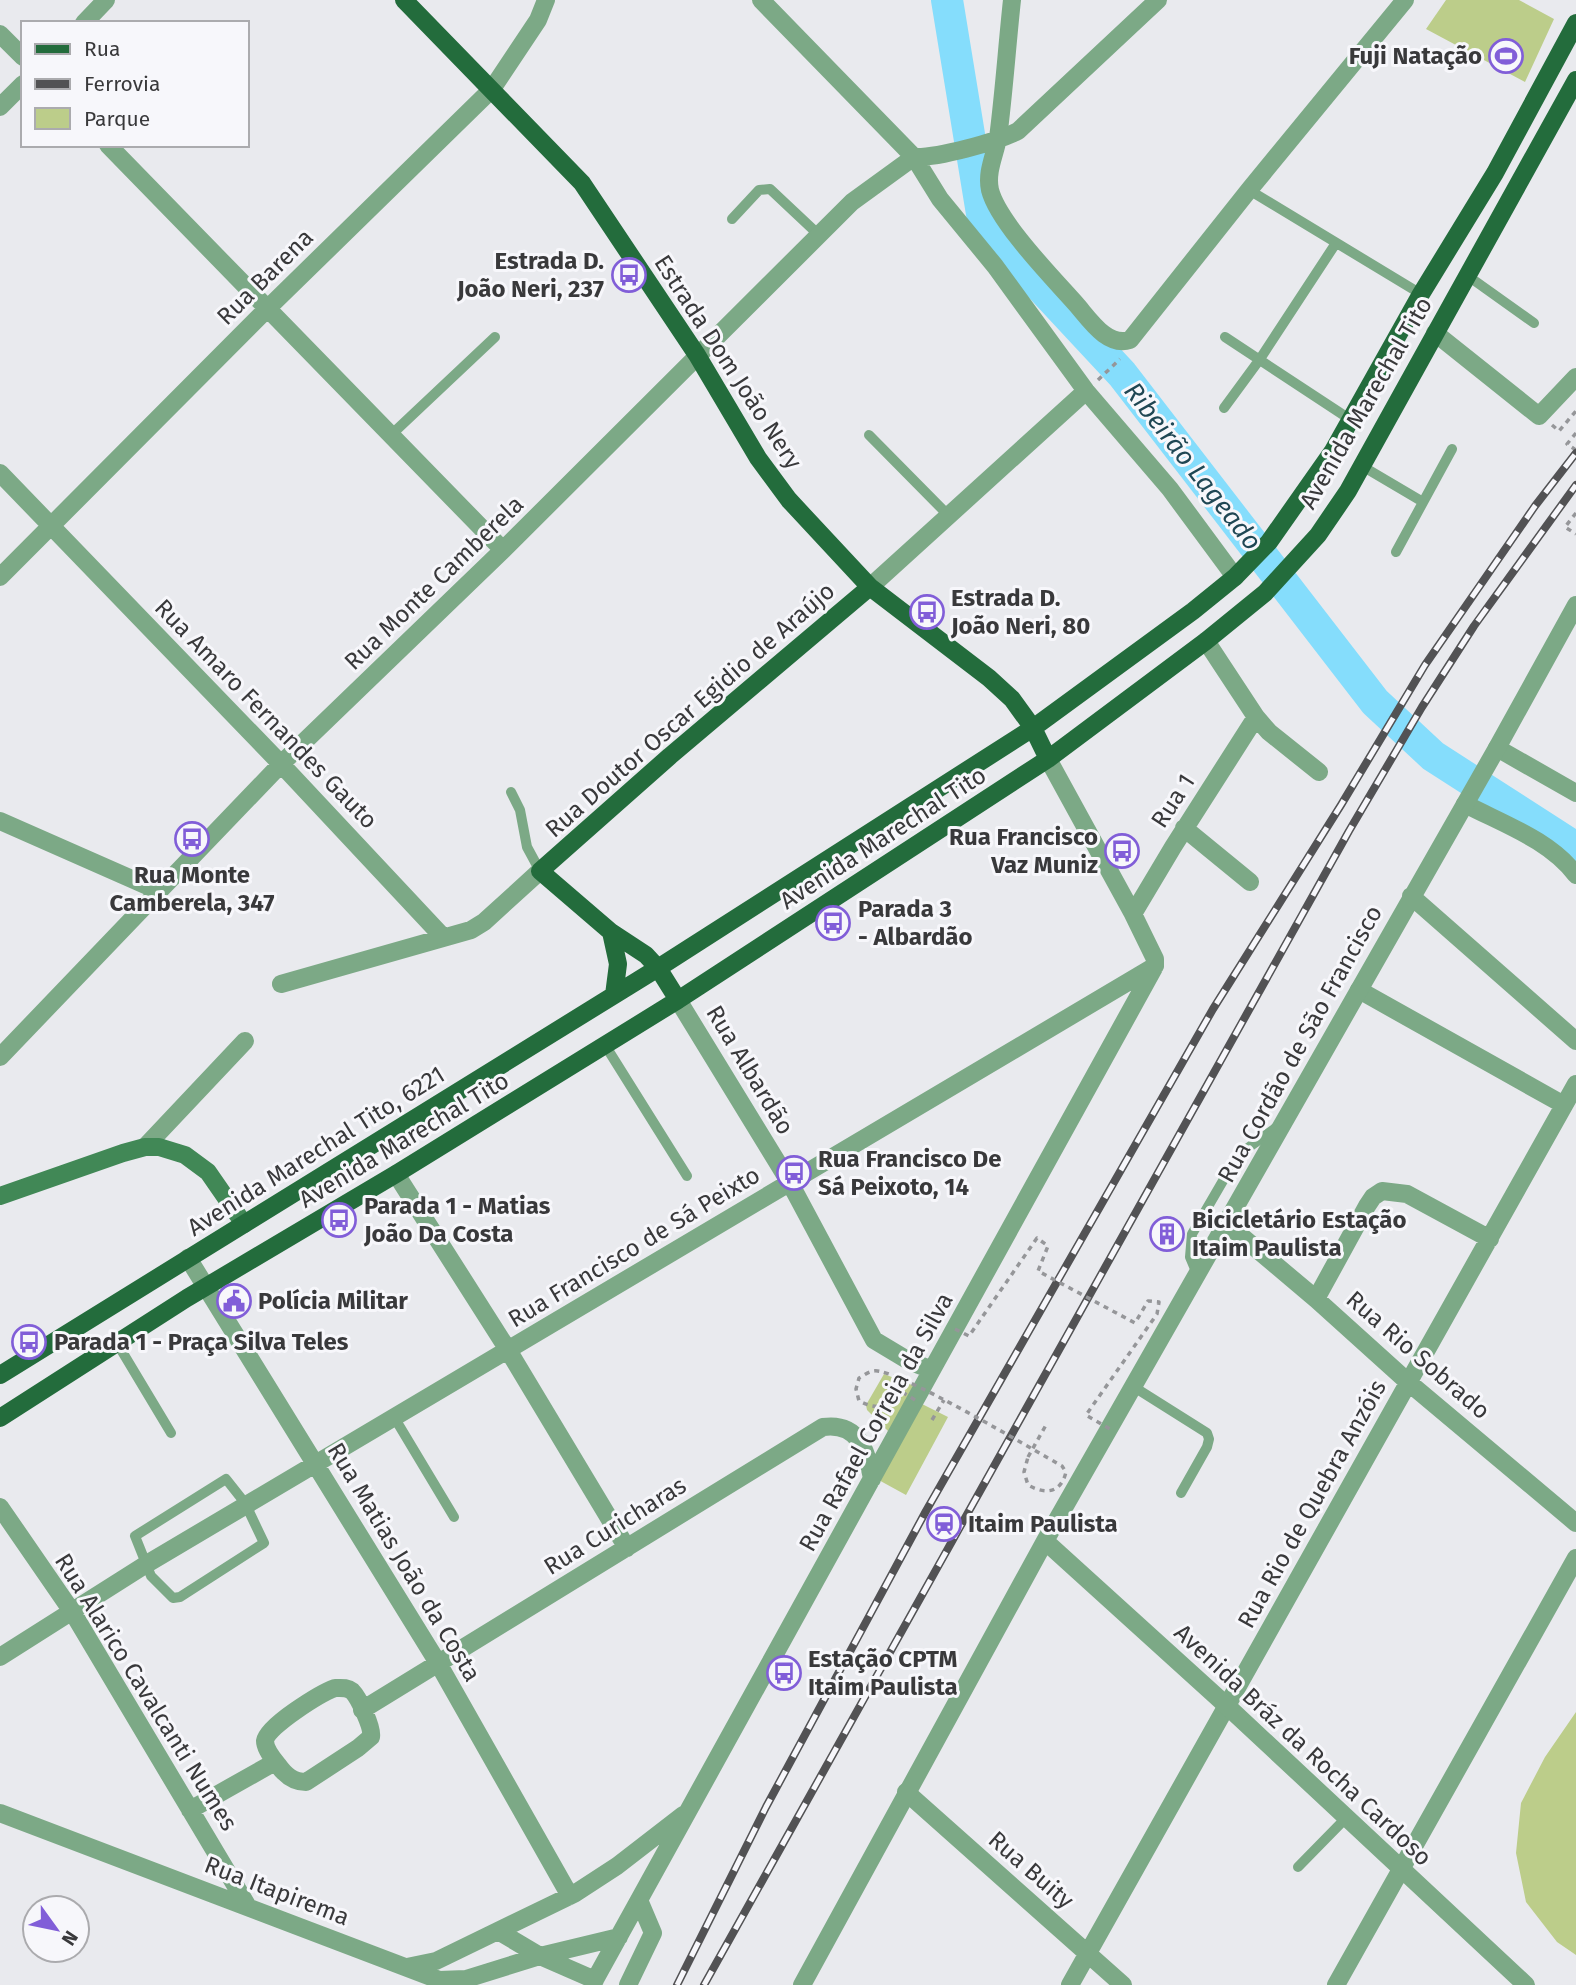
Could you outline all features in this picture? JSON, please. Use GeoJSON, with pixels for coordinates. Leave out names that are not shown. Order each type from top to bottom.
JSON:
{"type":"FeatureCollection","features":[{"type":"Feature","properties":{"kind":"main road","name":"Estrada Dom João Nery"},"geometry":{"type":"LineString","coordinates":[[404,0],[582,183],[697,355],[758,458],[789,500],[870,587],[989,678],[1012,699],[1033,728],[1048,759]]}},
{"type":"Feature","properties":{"kind":"main road","name":"Avenida Marechal Tito"},"geometry":{"type":"LineString","coordinates":[[658,968],[1033,728],[1193,611],[1241,572],[1269,542],[1310,486],[1351,420],[1494,173],[1576,23]]}},
{"type":"Feature","properties":{"kind":"main road","name":"Avenida Marechal Tito"},"geometry":{"type":"LineString","coordinates":[[0,1418],[206,1287],[396,1174],[678,1000],[1048,759],[1206,641],[1265,593],[1318,535],[1348,491],[1576,80]]}},
{"type":"Feature","properties":{"kind":"main road","name":"Rua Doutor Oscar Egidio de Araújo"},"geometry":{"type":"LineString","coordinates":[[540,871],[670,756],[870,587]]}},
{"type":"Feature","properties":{"kind":"main road","name":"Rua Albardão"},"geometry":{"type":"LineString","coordinates":[[540,871],[611,933],[646,955],[658,968],[678,1000]]}},
{"type":"Feature","properties":{"kind":"main road"},"geometry":{"type":"LineString","coordinates":[[611,933],[618,964],[614,995]]}},
{"type":"Feature","properties":{"kind":"main road","name":"Avenida Marechal Tito, 6221"},"geometry":{"type":"LineString","coordinates":[[0,1375],[658,968]]}},
{"type":"Feature","properties":{"kind":"main road"},"geometry":{"type":"LineString","coordinates":[[0,1196],[145,1147],[159,1147],[185,1155],[208,1172],[244,1224]]}},
{"type":"Feature","properties":{"kind":"street"},"geometry":{"type":"LineString","coordinates":[[86,21],[106,0]]}},
{"type":"Feature","properties":{"kind":"street","name":"Rua Barena"},"geometry":{"type":"LineString","coordinates":[[0,577],[267,309],[492,89],[538,20],[546,0]]}},
{"type":"Feature","properties":{"kind":"street"},"geometry":{"type":"LineString","coordinates":[[761,0],[921,158],[940,199],[1170,489],[1241,572]]}},
{"type":"Feature","properties":{"kind":"street"},"geometry":{"type":"LineString","coordinates":[[1012,0],[998,140],[989,177],[994,201],[1030,252],[1094,324],[1127,348],[1249,190],[1405,0]]}},
{"type":"Feature","properties":{"kind":"street","name":"Rua Monte Camberela"},"geometry":{"type":"LineString","coordinates":[[0,1056],[281,764],[503,550],[852,202],[921,158],[998,140],[1018,131],[1158,0]]}},
{"type":"Feature","properties":{"kind":"street"},"geometry":{"type":"LineString","coordinates":[[0,34],[21,55]]}},
{"type":"Feature","properties":{"kind":"street"},"geometry":{"type":"LineString","coordinates":[[0,107],[21,86]]}},
{"type":"Feature","properties":{"kind":"street"},"geometry":{"type":"LineString","coordinates":[[110,147],[503,550]]}},
{"type":"Feature","properties":{"kind":"street"},"geometry":{"type":"LineString","coordinates":[[1435,332],[1539,416],[1576,377]]}},
{"type":"Feature","properties":{"kind":"street","name":"Rua Doutor Oscar Egidio de Araújo"},"geometry":{"type":"LineString","coordinates":[[870,587],[1089,388]]}},
{"type":"Feature","properties":{"kind":"street","name":"Rua Amaro Fernandes Gauto"},"geometry":{"type":"LineString","coordinates":[[0,473],[281,764],[443,937]]}},
{"type":"Feature","properties":{"kind":"street","name":"Rua Cordão de São Francisco"},"geometry":{"type":"LineString","coordinates":[[802,1985],[1045,1541],[1198,1276],[1411,896],[1494,755],[1576,605]]}},
{"type":"Feature","properties":{"kind":"street"},"geometry":{"type":"LineString","coordinates":[[1206,641],[1256,717],[1269,732],[1319,772]]}},
{"type":"Feature","properties":{"kind":"street","name":"Rua 1"},"geometry":{"type":"LineString","coordinates":[[1133,914],[1184,828],[1256,717]]}},
{"type":"Feature","properties":{"kind":"street"},"geometry":{"type":"LineString","coordinates":[[1494,755],[1576,793]]}},
{"type":"Feature","properties":{"kind":"street"},"geometry":{"type":"LineString","coordinates":[[1048,759],[1133,914],[1156,959],[1155,966]]}},
{"type":"Feature","properties":{"kind":"street"},"geometry":{"type":"LineString","coordinates":[[1469,798],[1545,845],[1567,862],[1576,875]]}},
{"type":"Feature","properties":{"kind":"street"},"geometry":{"type":"LineString","coordinates":[[0,821],[159,891]]}},
{"type":"Feature","properties":{"kind":"street"},"geometry":{"type":"LineString","coordinates":[[1184,828],[1250,882]]}},
{"type":"Feature","properties":{"kind":"street","name":"Rua Doutor Oscar Egidio de Araújo"},"geometry":{"type":"LineString","coordinates":[[281,984],[471,930],[484,922],[540,871]]}},
{"type":"Feature","properties":{"kind":"street"},"geometry":{"type":"LineString","coordinates":[[1411,896],[1576,1041]]}},
{"type":"Feature","properties":{"kind":"street","name":"Rua Francisco de Sá Peixto"},"geometry":{"type":"LineString","coordinates":[[0,1657],[145,1565],[1155,966]]}},
{"type":"Feature","properties":{"kind":"street","name":"Rua Rafael Correia da Silva"},"geometry":{"type":"LineString","coordinates":[[594,1983],[1155,966]]}},
{"type":"Feature","properties":{"kind":"street"},"geometry":{"type":"LineString","coordinates":[[1359,990],[1564,1105]]}},
{"type":"Feature","properties":{"kind":"street","name":"Rua Albardão"},"geometry":{"type":"LineString","coordinates":[[678,1000],[790,1183],[874,1340],[909,1361],[932,1370]]}},
{"type":"Feature","properties":{"kind":"street"},"geometry":{"type":"LineString","coordinates":[[145,1147],[245,1041]]}},
{"type":"Feature","properties":{"kind":"street","name":"Rua Rio de Quebra Anzóis"},"geometry":{"type":"LineString","coordinates":[[1070,1985],[1576,1084]]}},
{"type":"Feature","properties":{"kind":"street"},"geometry":{"type":"LineString","coordinates":[[396,1174],[508,1350],[627,1548]]}},
{"type":"Feature","properties":{"kind":"street"},"geometry":{"type":"LineString","coordinates":[[1316,1299],[1367,1206],[1373,1197],[1382,1191],[1407,1194],[1490,1239]]}},
{"type":"Feature","properties":{"kind":"street","name":"Rua Rio Sobrado"},"geometry":{"type":"LineString","coordinates":[[1227,1224],[1408,1382],[1576,1523]]}},
{"type":"Feature","properties":{"kind":"street","name":"Rua Matias João da Costa"},"geometry":{"type":"LineString","coordinates":[[188,1258],[438,1663],[570,1896]]}},
{"type":"Feature","properties":{"kind":"street","name":"Rua Curicharas"},"geometry":{"type":"LineString","coordinates":[[362,1710],[823,1427],[833,1425],[853,1434],[866,1453],[872,1479]]}},
{"type":"Feature","properties":{"kind":"street","name":"Rua Alarico Cavalcanti Numes"},"geometry":{"type":"LineString","coordinates":[[0,1507],[73,1613],[247,1905]]}},
{"type":"Feature","properties":{"kind":"street","name":"Avenida Bráz da Rocha Cardoso"},"geometry":{"type":"LineString","coordinates":[[1045,1541],[1227,1706],[1526,1985]]}},
{"type":"Feature","properties":{"kind":"street"},"geometry":{"type":"LineString","coordinates":[[1336,1985],[1576,1558]]}},
{"type":"Feature","properties":{"kind":"street"},"geometry":{"type":"LineString","coordinates":[[335,1688],[345,1688],[353,1692],[372,1728],[371,1737],[306,1782],[291,1778],[275,1762],[265,1743],[270,1731],[324,1692],[335,1688]]}},
{"type":"Feature","properties":{"kind":"street"},"geometry":{"type":"LineString","coordinates":[[190,1810],[275,1762]]}},
{"type":"Feature","properties":{"kind":"street","name":"Rua Buity"},"geometry":{"type":"LineString","coordinates":[[906,1793],[1123,1985]]}},
{"type":"Feature","properties":{"kind":"street"},"geometry":{"type":"LineString","coordinates":[[407,1967],[436,1961],[570,1896],[617,1866],[688,1811]]}},
{"type":"Feature","properties":{"kind":"street","name":"Rua Itapirema"},"geometry":{"type":"LineString","coordinates":[[0,1813],[439,1980],[466,1979],[540,1956],[619,1937]]}},
{"type":"Feature","properties":{"kind":"street"},"geometry":{"type":"LineString","coordinates":[[628,1985],[653,1934],[639,1900]]}},
{"type":"Feature","properties":{"kind":"street"},"geometry":{"type":"LineString","coordinates":[[498,1931],[594,1983]]}},
{"type":"Feature","properties":{"kind":"lane"},"geometry":{"type":"LineString","coordinates":[[732,219],[759,190],[765,188],[775,192],[820,236]]}},
{"type":"Feature","properties":{"kind":"lane"},"geometry":{"type":"LineString","coordinates":[[1249,190],[1421,295]]}},
{"type":"Feature","properties":{"kind":"lane"},"geometry":{"type":"LineString","coordinates":[[1224,408],[1260,359],[1336,243]]}},
{"type":"Feature","properties":{"kind":"lane"},"geometry":{"type":"LineString","coordinates":[[1468,276],[1534,323]]}},
{"type":"Feature","properties":{"kind":"lane"},"geometry":{"type":"LineString","coordinates":[[391,435],[495,337]]}},
{"type":"Feature","properties":{"kind":"lane"},"geometry":{"type":"LineString","coordinates":[[1225,337],[1351,420]]}},
{"type":"Feature","properties":{"kind":"lane"},"geometry":{"type":"LineString","coordinates":[[869,435],[948,516]]}},
{"type":"Feature","properties":{"kind":"lane"},"geometry":{"type":"LineString","coordinates":[[1396,552],[1452,449]]}},
{"type":"Feature","properties":{"kind":"lane"},"geometry":{"type":"LineString","coordinates":[[1362,466],[1423,502]]}},
{"type":"Feature","properties":{"kind":"lane"},"geometry":{"type":"LineString","coordinates":[[511,792],[520,810],[527,847],[540,871]]}},
{"type":"Feature","properties":{"kind":"lane"},"geometry":{"type":"LineString","coordinates":[[605,1045],[687,1176]]}},
{"type":"Feature","properties":{"kind":"lane"},"geometry":{"type":"LineString","coordinates":[[1198,1276],[1189,1247],[1198,1222],[1231,1167],[1245,1150],[1286,1120]]}},
{"type":"Feature","properties":{"kind":"lane"},"geometry":{"type":"LineString","coordinates":[[117,1343],[171,1433]]}},
{"type":"Feature","properties":{"kind":"lane"},"geometry":{"type":"LineString","coordinates":[[1134,1387],[1207,1433],[1207,1447],[1181,1493]]}},
{"type":"Feature","properties":{"kind":"lane"},"geometry":{"type":"LineString","coordinates":[[394,1417],[454,1517]]}},
{"type":"Feature","properties":{"kind":"lane"},"geometry":{"type":"LineString","coordinates":[[226,1479],[246,1506],[264,1543],[180,1597],[171,1597],[151,1576],[134,1538],[136,1534],[226,1479]]}},
{"type":"Feature","properties":{"kind":"lane"},"geometry":{"type":"LineString","coordinates":[[1298,1867],[1346,1818]]}},
{"type":"Feature","properties":{"kind":"path"},"geometry":{"type":"LineString","coordinates":[[1089,388],[1127,348]]}},
{"type":"Feature","properties":{"kind":"path"},"geometry":{"type":"LineString","coordinates":[[1559,431],[1576,411]]}},
{"type":"Feature","properties":{"kind":"path"},"geometry":{"type":"LineString","coordinates":[[1576,432],[1567,444],[1576,450]]}},
{"type":"Feature","properties":{"kind":"path"},"geometry":{"type":"LineString","coordinates":[[1576,513],[1565,527],[1576,534]]}},
{"type":"Feature","properties":{"kind":"path"},"geometry":{"type":"LineString","coordinates":[[955,1329],[969,1336],[1037,1238],[1048,1246],[1038,1271],[1135,1322],[1148,1301],[1159,1302],[1157,1314],[1086,1415],[1110,1429]]}},
{"type":"Feature","properties":{"kind":"path"},"geometry":{"type":"LineString","coordinates":[[915,1400],[899,1390],[896,1401],[889,1405],[883,1408],[869,1406],[859,1401],[856,1389],[859,1378],[874,1370],[895,1374],[944,1400],[1062,1466],[1066,1472],[1060,1485],[1046,1492],[1028,1485],[1024,1472],[1028,1457],[1046,1425]]}},
{"type":"Feature","properties":{"kind":"path"},"geometry":{"type":"LineString","coordinates":[[932,1420],[944,1400]]}},
{"type":"Feature","properties":{"kind":"green space","name":"Fuji Natação"},"geometry":{"type":"Polygon","coordinates":[[[1446,0],[1519,0],[1554,19],[1525,82],[1426,29],[1446,0]]]}},
{"type":"Feature","properties":{"kind":"green space"},"geometry":{"type":"Polygon","coordinates":[[[884,1374],[917,1387],[918,1402],[948,1417],[906,1495],[875,1478],[888,1431],[867,1410],[866,1405],[884,1374]]]}},
{"type":"Feature","properties":{"kind":"green space"},"geometry":{"type":"Polygon","coordinates":[[[1576,1712],[1576,1955],[1557,1942],[1526,1902],[1516,1853],[1521,1803],[1545,1757],[1576,1712]]]}},
{"type":"Feature","properties":{"kind":"waterway","name":"Ribeirão Lageado"},"geometry":{"type":"LineString","coordinates":[[947,0],[984,226],[1122,374],[1375,702],[1433,756],[1576,848]]}},
{"type":"Feature","properties":{"kind":"railway"},"geometry":{"type":"LineString","coordinates":[[677,1985],[766,1807],[926,1511],[1213,1009],[1425,665],[1535,506],[1576,453]]}},
{"type":"Feature","properties":{"kind":"railway"},"geometry":{"type":"LineString","coordinates":[[704,1985],[1349,831],[1422,707],[1474,626],[1576,485]]}},
{"type":"Feature","properties":{"kind":"place","name":"Fuji Natação"},"geometry":{"type":"Point","coordinates":[1506,56]}},
{"type":"Feature","properties":{"kind":"place","name":"Estrada D. João Neri, 237"},"geometry":{"type":"Point","coordinates":[629,275]}},
{"type":"Feature","properties":{"kind":"place","name":"Estrada D. João Neri, 80"},"geometry":{"type":"Point","coordinates":[927,612]}},
{"type":"Feature","properties":{"kind":"place","name":"Rua Monte Camberela, 347"},"geometry":{"type":"Point","coordinates":[192,839]}},
{"type":"Feature","properties":{"kind":"place","name":"Rua Francisco Vaz Muniz"},"geometry":{"type":"Point","coordinates":[1122,851]}},
{"type":"Feature","properties":{"kind":"place","name":"Parada 3 - Albardão"},"geometry":{"type":"Point","coordinates":[833,923]}},
{"type":"Feature","properties":{"kind":"place","name":"Rua Francisco De Sá Peixoto, 14"},"geometry":{"type":"Point","coordinates":[794,1173]}},
{"type":"Feature","properties":{"kind":"place","name":"Parada 1 - Matias João Da Costa"},"geometry":{"type":"Point","coordinates":[339,1220]}},
{"type":"Feature","properties":{"kind":"place","name":"Bicicletário Estação Itaim Paulista"},"geometry":{"type":"Point","coordinates":[1167,1234]}},
{"type":"Feature","properties":{"kind":"place","name":"Polícia Militar"},"geometry":{"type":"Point","coordinates":[234,1301]}},
{"type":"Feature","properties":{"kind":"place","name":"Parada 1 - Praça Silva Teles"},"geometry":{"type":"Point","coordinates":[29,1342]}},
{"type":"Feature","properties":{"kind":"place","name":"Itaim Paulista"},"geometry":{"type":"Point","coordinates":[944,1524]}},
{"type":"Feature","properties":{"kind":"place","name":"Estação CPTM Itaim Paulista"},"geometry":{"type":"Point","coordinates":[784,1673]}}]}
